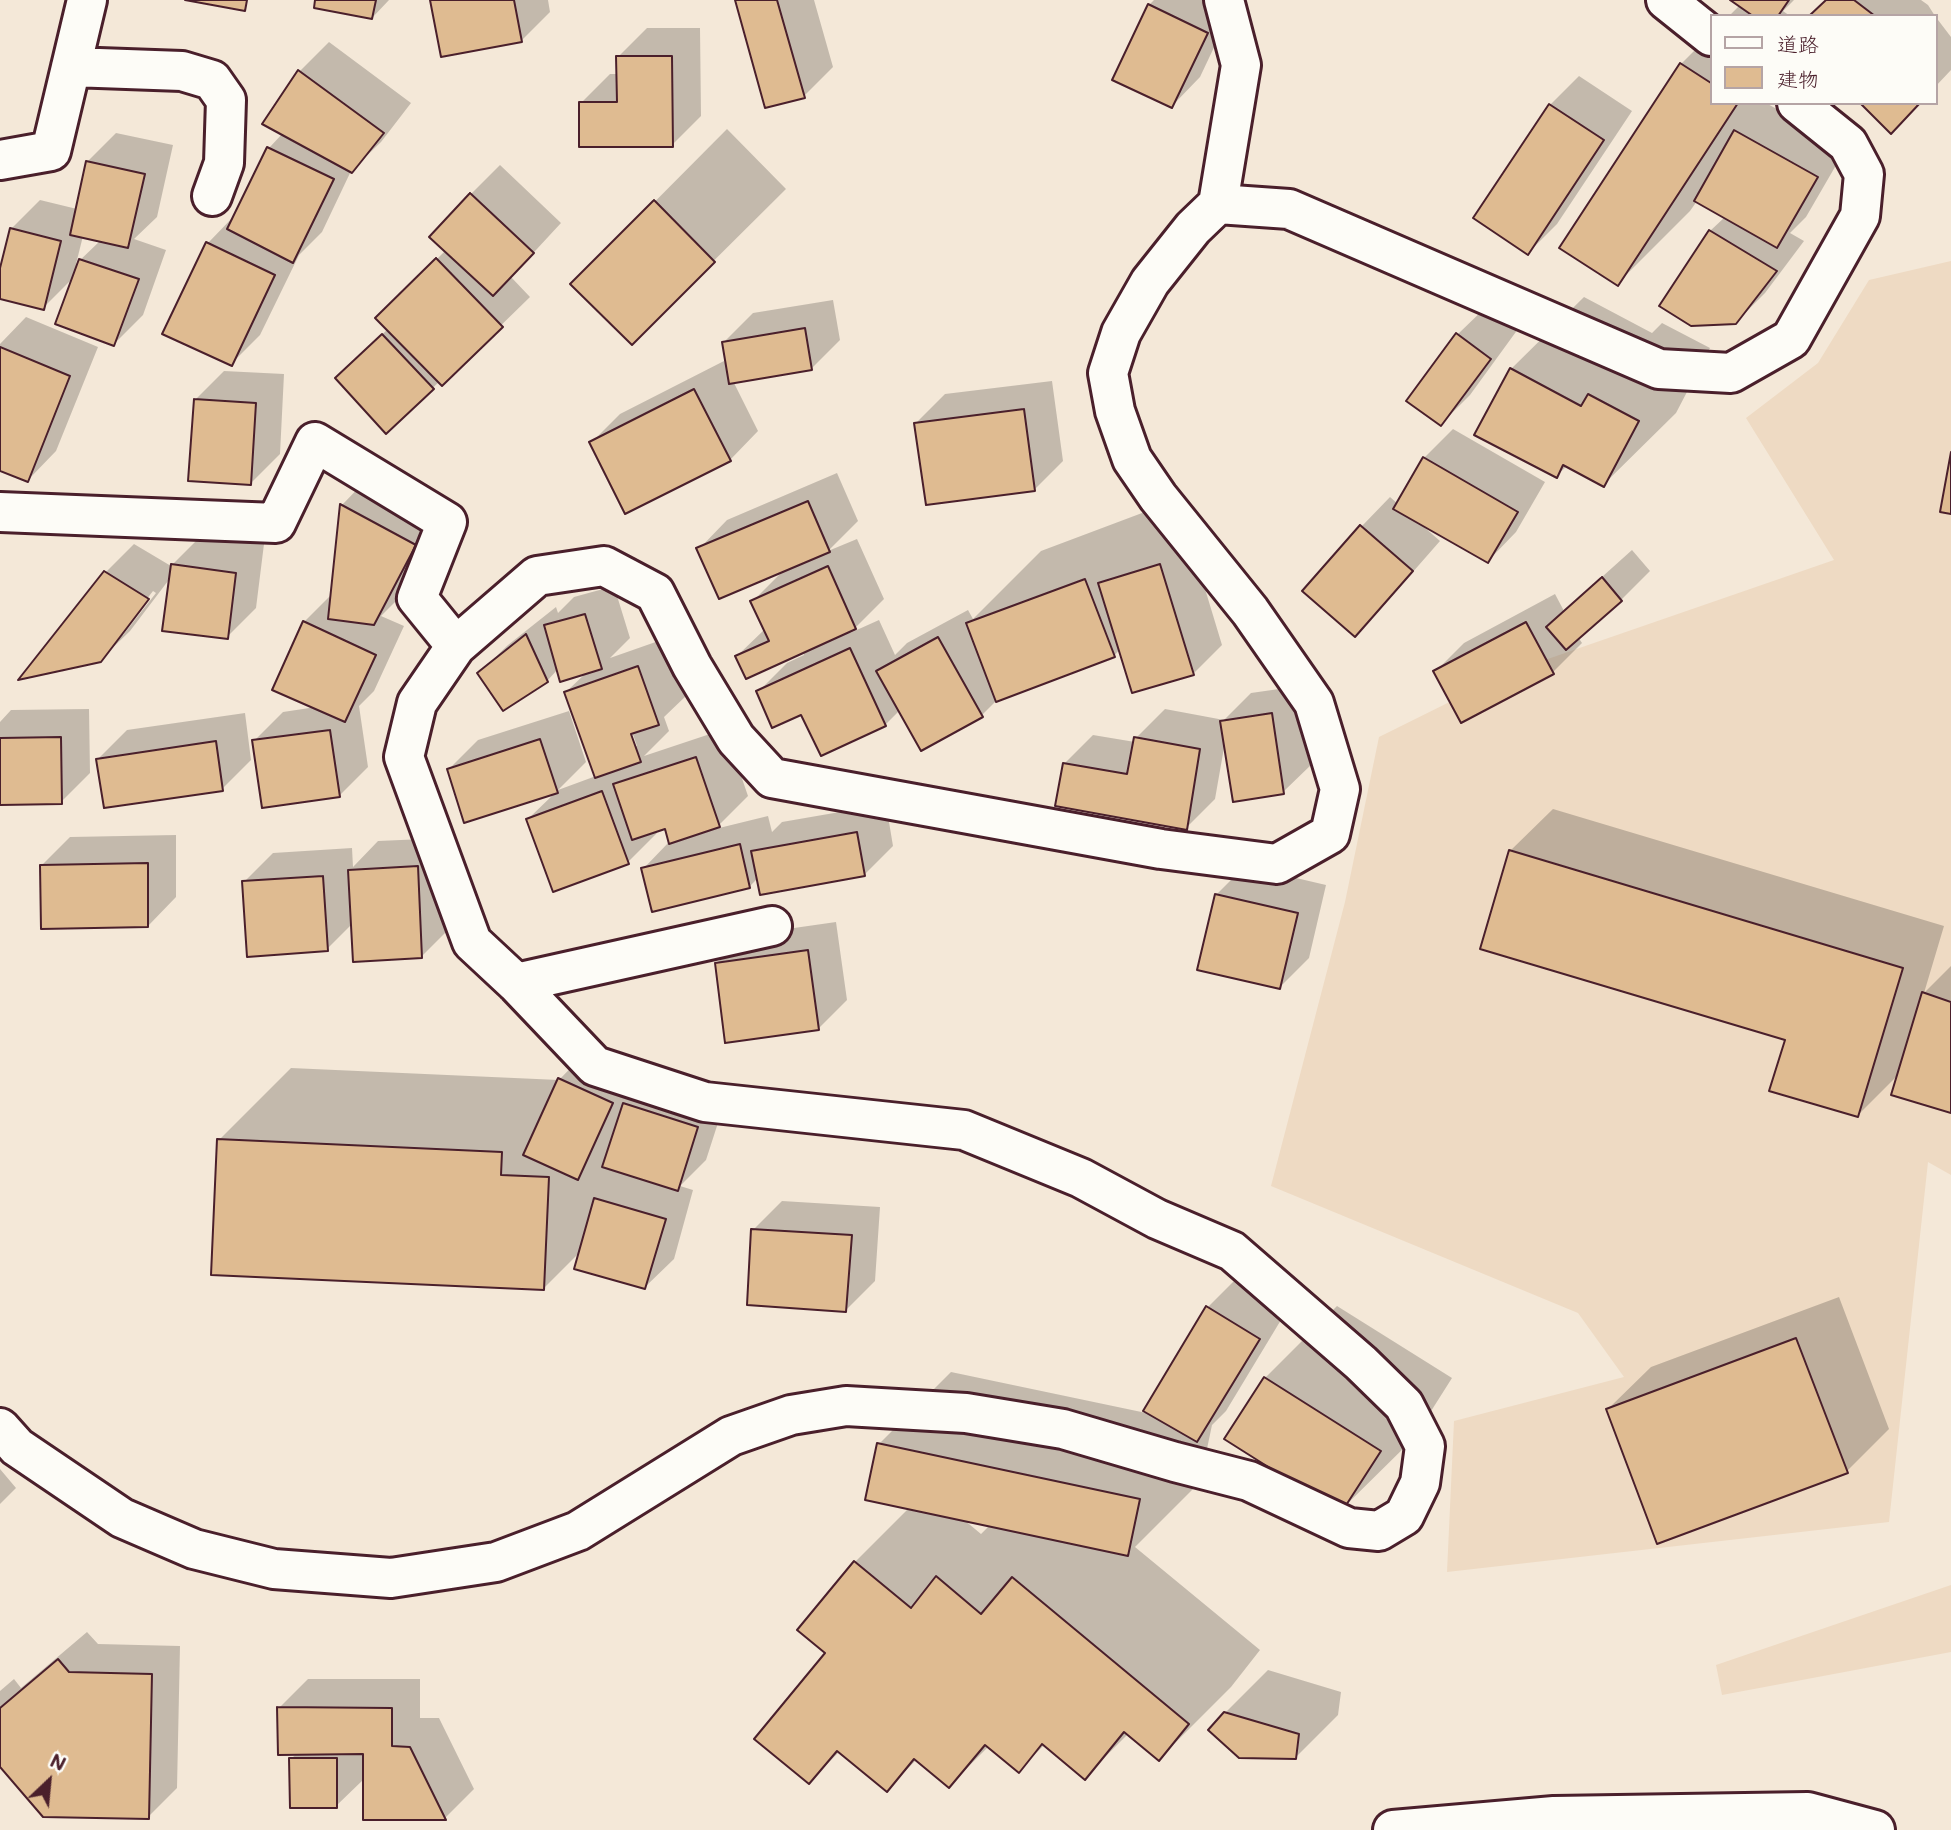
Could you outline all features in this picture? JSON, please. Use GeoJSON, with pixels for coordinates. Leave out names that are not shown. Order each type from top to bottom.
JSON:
{"type":"FeatureCollection","features":[{"type":"Feature","properties":{"kind":"street"},"geometry":{"type":"LineString","coordinates":[[0,160],[51,151],[87,0]]}},
{"type":"Feature","properties":{"kind":"street"},"geometry":{"type":"LineString","coordinates":[[0,1428],[17,1447],[122,1518],[194,1549],[274,1569],[391,1578],[496,1562],[578,1531],[731,1436],[791,1415],[846,1406],[966,1413],[1063,1429],[1249,1481],[1349,1528],[1379,1531],[1404,1516],[1420,1483],[1425,1446],[1404,1405],[1361,1363],[1232,1251],[1157,1219],[1081,1178],[964,1130],[705,1102],[595,1066],[516,983],[471,942],[404,757],[417,703],[456,646],[537,576],[604,566],[655,593],[692,666],[736,739],[772,778],[1161,849],[1277,864],[1329,834],[1340,789],[1314,703],[1250,611],[1158,498],[1132,459],[1115,411],[1108,373],[1121,333],[1150,282],[1193,228],[1218,204],[1241,65],[1224,0]]}},
{"type":"Feature","properties":{"kind":"street"},"geometry":{"type":"LineString","coordinates":[[1666,0],[1710,35]]}},
{"type":"Feature","properties":{"kind":"street"},"geometry":{"type":"LineString","coordinates":[[71,67],[182,71],[212,80],[226,100],[224,163],[212,196]]}},
{"type":"Feature","properties":{"kind":"street"},"geometry":{"type":"LineString","coordinates":[[1218,204],[1289,209],[1659,369],[1731,373],[1791,339],[1860,216],[1864,174],[1848,144],[1799,105]]}},
{"type":"Feature","properties":{"kind":"street"},"geometry":{"type":"LineString","coordinates":[[0,512],[276,523],[315,442],[447,522],[417,598],[456,646]]}},
{"type":"Feature","properties":{"kind":"street"},"geometry":{"type":"LineString","coordinates":[[516,983],[772,926]]}},
{"type":"Feature","properties":{"kind":"street"},"geometry":{"type":"LineString","coordinates":[[1393,1830],[1808,1812],[1875,1830]]}},
{"type":"Feature","properties":{"kind":"shaded area"},"geometry":{"type":"Polygon","coordinates":[[[1951,261],[1951,1175],[1928,1162],[1889,1522],[1447,1572],[1454,1421],[1624,1377],[1578,1313],[1271,1186],[1345,902],[1379,737],[1510,672],[1834,560],[1746,418],[1818,363],[1869,280],[1951,261]]]}},
{"type":"Feature","properties":{"kind":"shaded area"},"geometry":{"type":"Polygon","coordinates":[[[1951,1585],[1951,1652],[1722,1695],[1716,1665],[1951,1585]]]}},
{"type":"Feature","properties":{"kind":"building"},"geometry":{"type":"Polygon","coordinates":[[[185,0],[247,0],[245,11],[185,0]]]}},
{"type":"Feature","properties":{"kind":"building"},"geometry":{"type":"Polygon","coordinates":[[[315,0],[376,0],[372,19],[314,8],[315,0]]]}},
{"type":"Feature","properties":{"kind":"building"},"geometry":{"type":"Polygon","coordinates":[[[430,0],[514,0],[522,42],[441,57],[430,0]]]}},
{"type":"Feature","properties":{"kind":"building"},"geometry":{"type":"Polygon","coordinates":[[[735,0],[777,0],[805,98],[765,108],[735,0]]]}},
{"type":"Feature","properties":{"kind":"building"},"geometry":{"type":"Polygon","coordinates":[[[1730,0],[1789,0],[1779,14],[1750,14],[1730,0]]]}},
{"type":"Feature","properties":{"kind":"building"},"geometry":{"type":"Polygon","coordinates":[[[1826,0],[1854,0],[1872,14],[1811,14],[1826,0]]]}},
{"type":"Feature","properties":{"kind":"building"},"geometry":{"type":"Polygon","coordinates":[[[1148,4],[1208,33],[1172,108],[1112,80],[1148,4]]]}},
{"type":"Feature","properties":{"kind":"building"},"geometry":{"type":"Polygon","coordinates":[[[616,56],[672,56],[673,147],[579,147],[579,102],[617,102],[616,56]]]}},
{"type":"Feature","properties":{"kind":"building"},"geometry":{"type":"Polygon","coordinates":[[[1680,63],[1710,82],[1710,105],[1737,105],[1618,286],[1559,248],[1680,63]]]}},
{"type":"Feature","properties":{"kind":"building"},"geometry":{"type":"Polygon","coordinates":[[[298,70],[384,133],[352,173],[262,124],[298,70]]]}},
{"type":"Feature","properties":{"kind":"building"},"geometry":{"type":"Polygon","coordinates":[[[1549,104],[1604,140],[1528,255],[1473,218],[1549,104]]]}},
{"type":"Feature","properties":{"kind":"building"},"geometry":{"type":"Polygon","coordinates":[[[1862,105],[1918,105],[1891,134],[1862,105]]]}},
{"type":"Feature","properties":{"kind":"building"},"geometry":{"type":"Polygon","coordinates":[[[1734,130],[1818,177],[1777,248],[1694,201],[1734,130]]]}},
{"type":"Feature","properties":{"kind":"building"},"geometry":{"type":"Polygon","coordinates":[[[267,147],[334,179],[293,263],[227,229],[267,147]]]}},
{"type":"Feature","properties":{"kind":"building"},"geometry":{"type":"Polygon","coordinates":[[[86,161],[145,174],[128,248],[70,235],[86,161]]]}},
{"type":"Feature","properties":{"kind":"building"},"geometry":{"type":"Polygon","coordinates":[[[470,193],[534,253],[493,296],[429,237],[470,193]]]}},
{"type":"Feature","properties":{"kind":"building"},"geometry":{"type":"Polygon","coordinates":[[[654,200],[715,262],[632,345],[570,284],[654,200]]]}},
{"type":"Feature","properties":{"kind":"building"},"geometry":{"type":"Polygon","coordinates":[[[10,228],[61,241],[44,310],[0,299],[0,268],[10,228]]]}},
{"type":"Feature","properties":{"kind":"building"},"geometry":{"type":"Polygon","coordinates":[[[1709,230],[1777,271],[1736,324],[1691,326],[1659,306],[1709,230]]]}},
{"type":"Feature","properties":{"kind":"building"},"geometry":{"type":"Polygon","coordinates":[[[206,242],[275,275],[232,366],[162,334],[206,242]]]}},
{"type":"Feature","properties":{"kind":"building"},"geometry":{"type":"Polygon","coordinates":[[[436,258],[503,327],[442,386],[375,318],[436,258]]]}},
{"type":"Feature","properties":{"kind":"building"},"geometry":{"type":"Polygon","coordinates":[[[79,259],[139,279],[114,346],[55,324],[79,259]]]}},
{"type":"Feature","properties":{"kind":"building"},"geometry":{"type":"Polygon","coordinates":[[[805,328],[812,370],[729,384],[722,342],[805,328]]]}},
{"type":"Feature","properties":{"kind":"building"},"geometry":{"type":"Polygon","coordinates":[[[1456,333],[1491,359],[1441,426],[1406,401],[1456,333]]]}},
{"type":"Feature","properties":{"kind":"building"},"geometry":{"type":"Polygon","coordinates":[[[382,334],[434,389],[386,434],[335,378],[382,334]]]}},
{"type":"Feature","properties":{"kind":"building"},"geometry":{"type":"Polygon","coordinates":[[[0,347],[70,376],[28,482],[0,471],[0,347]]]}},
{"type":"Feature","properties":{"kind":"building"},"geometry":{"type":"Polygon","coordinates":[[[1510,368],[1581,406],[1588,394],[1639,421],[1604,487],[1563,465],[1557,478],[1474,435],[1510,368]]]}},
{"type":"Feature","properties":{"kind":"building"},"geometry":{"type":"Polygon","coordinates":[[[694,389],[731,461],[625,514],[589,442],[694,389]]]}},
{"type":"Feature","properties":{"kind":"building"},"geometry":{"type":"Polygon","coordinates":[[[194,399],[256,403],[251,485],[188,481],[194,399]]]}},
{"type":"Feature","properties":{"kind":"building"},"geometry":{"type":"Polygon","coordinates":[[[1024,409],[1035,491],[926,505],[914,423],[1024,409]]]}},
{"type":"Feature","properties":{"kind":"building"},"geometry":{"type":"Polygon","coordinates":[[[1951,452],[1951,514],[1940,512],[1951,452]]]}},
{"type":"Feature","properties":{"kind":"building"},"geometry":{"type":"Polygon","coordinates":[[[1423,457],[1518,512],[1488,563],[1393,509],[1423,457]]]}},
{"type":"Feature","properties":{"kind":"building"},"geometry":{"type":"Polygon","coordinates":[[[808,501],[830,552],[719,599],[696,548],[808,501]]]}},
{"type":"Feature","properties":{"kind":"building"},"geometry":{"type":"Polygon","coordinates":[[[340,504],[416,545],[374,625],[328,619],[340,504]]]}},
{"type":"Feature","properties":{"kind":"building"},"geometry":{"type":"Polygon","coordinates":[[[1360,525],[1413,571],[1355,637],[1302,591],[1360,525]]]}},
{"type":"Feature","properties":{"kind":"building"},"geometry":{"type":"Polygon","coordinates":[[[171,564],[236,573],[228,639],[162,631],[171,564]]]}},
{"type":"Feature","properties":{"kind":"building"},"geometry":{"type":"Polygon","coordinates":[[[1160,564],[1194,675],[1132,693],[1098,583],[1160,564]]]}},
{"type":"Feature","properties":{"kind":"building"},"geometry":{"type":"Polygon","coordinates":[[[828,566],[856,629],[746,679],[735,656],[769,641],[750,601],[828,566]]]}},
{"type":"Feature","properties":{"kind":"building"},"geometry":{"type":"Polygon","coordinates":[[[104,571],[149,599],[101,662],[18,680],[104,571]]]}},
{"type":"Feature","properties":{"kind":"building"},"geometry":{"type":"Polygon","coordinates":[[[1602,577],[1622,601],[1566,650],[1546,627],[1602,577]]]}},
{"type":"Feature","properties":{"kind":"building"},"geometry":{"type":"Polygon","coordinates":[[[1085,579],[1115,657],[996,702],[966,623],[1085,579]]]}},
{"type":"Feature","properties":{"kind":"building"},"geometry":{"type":"Polygon","coordinates":[[[585,614],[602,669],[560,682],[544,625],[585,614]]]}},
{"type":"Feature","properties":{"kind":"building"},"geometry":{"type":"Polygon","coordinates":[[[303,621],[376,655],[345,722],[272,690],[303,621]]]}},
{"type":"Feature","properties":{"kind":"building"},"geometry":{"type":"Polygon","coordinates":[[[1526,622],[1554,674],[1461,723],[1433,671],[1526,622]]]}},
{"type":"Feature","properties":{"kind":"building"},"geometry":{"type":"Polygon","coordinates":[[[526,634],[548,682],[503,711],[477,673],[526,634]]]}},
{"type":"Feature","properties":{"kind":"building"},"geometry":{"type":"Polygon","coordinates":[[[938,637],[983,717],[921,751],[876,671],[938,637]]]}},
{"type":"Feature","properties":{"kind":"building"},"geometry":{"type":"Polygon","coordinates":[[[850,648],[886,726],[821,756],[801,715],[772,728],[756,691],[850,648]]]}},
{"type":"Feature","properties":{"kind":"building"},"geometry":{"type":"Polygon","coordinates":[[[638,666],[659,725],[631,734],[641,762],[595,778],[564,692],[638,666]]]}},
{"type":"Feature","properties":{"kind":"building"},"geometry":{"type":"Polygon","coordinates":[[[1272,713],[1284,794],[1233,802],[1220,721],[1272,713]]]}},
{"type":"Feature","properties":{"kind":"building"},"geometry":{"type":"Polygon","coordinates":[[[330,730],[340,797],[262,808],[252,740],[330,730]]]}},
{"type":"Feature","properties":{"kind":"building"},"geometry":{"type":"Polygon","coordinates":[[[61,737],[62,804],[0,805],[0,738],[61,737]]]}},
{"type":"Feature","properties":{"kind":"building"},"geometry":{"type":"Polygon","coordinates":[[[1134,737],[1200,749],[1187,830],[1055,806],[1063,763],[1127,774],[1134,737]]]}},
{"type":"Feature","properties":{"kind":"building"},"geometry":{"type":"Polygon","coordinates":[[[540,739],[558,793],[464,823],[447,769],[540,739]]]}},
{"type":"Feature","properties":{"kind":"building"},"geometry":{"type":"Polygon","coordinates":[[[216,741],[223,791],[104,808],[96,759],[216,741]]]}},
{"type":"Feature","properties":{"kind":"building"},"geometry":{"type":"Polygon","coordinates":[[[696,757],[720,827],[669,844],[665,829],[632,840],[613,784],[696,757]]]}},
{"type":"Feature","properties":{"kind":"building"},"geometry":{"type":"Polygon","coordinates":[[[602,791],[629,864],[553,892],[526,819],[602,791]]]}},
{"type":"Feature","properties":{"kind":"building"},"geometry":{"type":"Polygon","coordinates":[[[857,832],[865,876],[760,895],[751,851],[857,832]]]}},
{"type":"Feature","properties":{"kind":"building"},"geometry":{"type":"Polygon","coordinates":[[[740,844],[750,888],[652,912],[641,868],[740,844]]]}},
{"type":"Feature","properties":{"kind":"building"},"geometry":{"type":"Polygon","coordinates":[[[1509,850],[1903,968],[1858,1117],[1769,1091],[1785,1040],[1480,949],[1509,850]]]}},
{"type":"Feature","properties":{"kind":"building"},"geometry":{"type":"Polygon","coordinates":[[[148,863],[148,927],[41,929],[40,865],[148,863]]]}},
{"type":"Feature","properties":{"kind":"building"},"geometry":{"type":"Polygon","coordinates":[[[418,866],[422,958],[353,962],[348,870],[418,866]]]}},
{"type":"Feature","properties":{"kind":"building"},"geometry":{"type":"Polygon","coordinates":[[[323,876],[328,951],[247,957],[242,881],[323,876]]]}},
{"type":"Feature","properties":{"kind":"building"},"geometry":{"type":"Polygon","coordinates":[[[1215,894],[1298,913],[1280,989],[1197,970],[1215,894]]]}},
{"type":"Feature","properties":{"kind":"building"},"geometry":{"type":"Polygon","coordinates":[[[808,950],[819,1030],[725,1043],[715,963],[808,950]]]}},
{"type":"Feature","properties":{"kind":"building"},"geometry":{"type":"Polygon","coordinates":[[[1922,992],[1951,1002],[1951,1113],[1891,1095],[1922,992]]]}},
{"type":"Feature","properties":{"kind":"building"},"geometry":{"type":"Polygon","coordinates":[[[558,1078],[613,1103],[578,1180],[523,1155],[558,1078]]]}},
{"type":"Feature","properties":{"kind":"building"},"geometry":{"type":"Polygon","coordinates":[[[623,1103],[698,1127],[678,1191],[602,1167],[623,1103]]]}},
{"type":"Feature","properties":{"kind":"building"},"geometry":{"type":"Polygon","coordinates":[[[217,1139],[502,1152],[501,1175],[549,1177],[544,1290],[211,1275],[217,1139]]]}},
{"type":"Feature","properties":{"kind":"building"},"geometry":{"type":"Polygon","coordinates":[[[594,1198],[666,1219],[645,1289],[574,1269],[594,1198]]]}},
{"type":"Feature","properties":{"kind":"building"},"geometry":{"type":"Polygon","coordinates":[[[751,1229],[852,1235],[846,1312],[747,1305],[751,1229]]]}},
{"type":"Feature","properties":{"kind":"building"},"geometry":{"type":"Polygon","coordinates":[[[1206,1306],[1260,1339],[1197,1442],[1143,1411],[1206,1306]]]}},
{"type":"Feature","properties":{"kind":"building"},"geometry":{"type":"Polygon","coordinates":[[[1796,1338],[1848,1473],[1657,1544],[1606,1409],[1796,1338]]]}},
{"type":"Feature","properties":{"kind":"building"},"geometry":{"type":"Polygon","coordinates":[[[1264,1377],[1381,1451],[1341,1513],[1224,1439],[1264,1377]]]}},
{"type":"Feature","properties":{"kind":"building"},"geometry":{"type":"Polygon","coordinates":[[[877,1443],[1140,1499],[1128,1556],[865,1500],[877,1443]]]}},
{"type":"Feature","properties":{"kind":"building"},"geometry":{"type":"Polygon","coordinates":[[[854,1561],[911,1608],[936,1576],[981,1614],[1012,1577],[1189,1724],[1159,1761],[1124,1732],[1085,1780],[1042,1744],[1019,1773],[985,1745],[949,1788],[914,1759],[887,1792],[837,1751],[809,1784],[754,1739],[825,1653],[797,1630],[854,1561]]]}},
{"type":"Feature","properties":{"kind":"building"},"geometry":{"type":"Polygon","coordinates":[[[58,1659],[69,1672],[152,1674],[149,1819],[43,1817],[0,1767],[0,1708],[58,1659]]]}},
{"type":"Feature","properties":{"kind":"building"},"geometry":{"type":"Polygon","coordinates":[[[277,1707],[392,1708],[392,1746],[410,1747],[446,1820],[363,1820],[363,1754],[278,1755],[277,1707]]]}},
{"type":"Feature","properties":{"kind":"building"},"geometry":{"type":"Polygon","coordinates":[[[1224,1712],[1299,1734],[1296,1759],[1239,1758],[1208,1730],[1224,1712]]]}},
{"type":"Feature","properties":{"kind":"building"},"geometry":{"type":"Polygon","coordinates":[[[289,1758],[337,1758],[337,1808],[290,1808],[289,1758]]]}}]}
